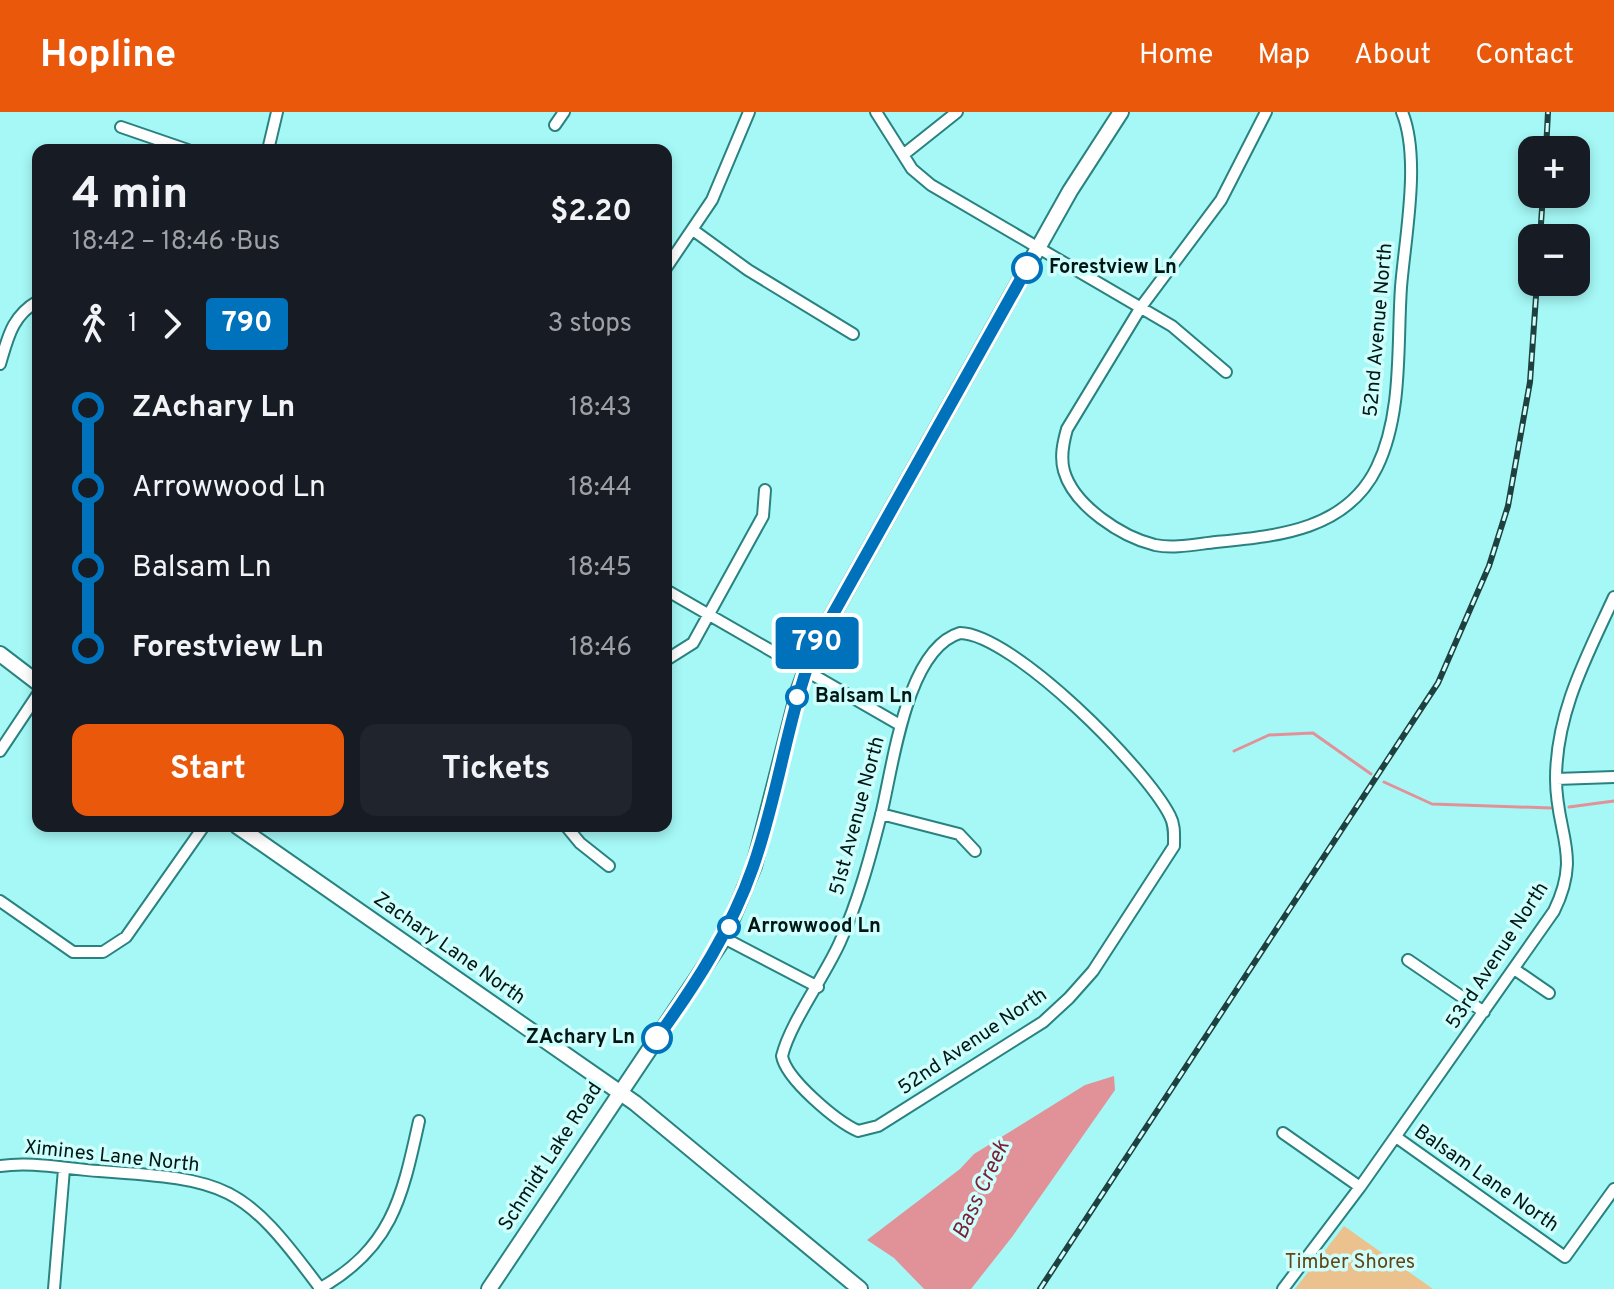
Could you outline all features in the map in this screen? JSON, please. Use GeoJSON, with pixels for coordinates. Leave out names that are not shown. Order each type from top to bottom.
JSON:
{"type":"FeatureCollection","features":[{"type":"Feature","properties":{"kind":"street"},"geometry":{"type":"LineString","coordinates":[[269,144],[277,112]]}},
{"type":"Feature","properties":{"kind":"street"},"geometry":{"type":"LineString","coordinates":[[555,125],[564,112]]}},
{"type":"Feature","properties":{"kind":"street"},"geometry":{"type":"LineString","coordinates":[[672,260],[712,200],[749,112]]}},
{"type":"Feature","properties":{"kind":"street"},"geometry":{"type":"LineString","coordinates":[[876,112],[903,155],[931,185],[1172,326],[1226,372]]}},
{"type":"Feature","properties":{"kind":"street"},"geometry":{"type":"LineString","coordinates":[[903,155],[957,112]]}},
{"type":"Feature","properties":{"kind":"street","name":"Schmidt Lake Road"},"geometry":{"type":"LineString","coordinates":[[489,1289],[724,938],[754,866],[806,672],[835,607],[1038,249],[1121,112]]}},
{"type":"Feature","properties":{"kind":"street"},"geometry":{"type":"LineString","coordinates":[[1141,307],[1221,200],[1266,112]]}},
{"type":"Feature","properties":{"kind":"street","name":"52nd Avenue North"},"geometry":{"type":"LineString","coordinates":[[1141,307],[1067,429],[1063,470],[1077,496],[1137,539],[1159,546],[1270,537],[1317,525],[1340,512],[1363,490],[1386,444],[1392,417],[1410,157],[1402,112]]}},
{"type":"Feature","properties":{"kind":"street"},"geometry":{"type":"LineString","coordinates":[[121,127],[171,144]]}},
{"type":"Feature","properties":{"kind":"street"},"geometry":{"type":"LineString","coordinates":[[693,230],[748,270],[853,334]]}},
{"type":"Feature","properties":{"kind":"street"},"geometry":{"type":"LineString","coordinates":[[0,364],[12,325],[18,314],[32,305]]}},
{"type":"Feature","properties":{"kind":"street"},"geometry":{"type":"LineString","coordinates":[[672,656],[693,643],[708,617],[763,516],[765,490]]}},
{"type":"Feature","properties":{"kind":"street"},"geometry":{"type":"LineString","coordinates":[[672,594],[900,725]]}},
{"type":"Feature","properties":{"kind":"street","name":"53rd Avenue North"},"geometry":{"type":"LineString","coordinates":[[1283,1289],[1396,1137],[1554,911],[1568,877],[1556,779],[1564,716],[1573,684],[1614,597]]}},
{"type":"Feature","properties":{"kind":"street","name":"51st Avenue North"},"geometry":{"type":"LineString","coordinates":[[789,1075],[782,1056],[784,1045],[841,942],[860,890],[881,814],[900,725],[933,651],[948,636],[960,633],[981,636],[1052,685],[1088,718],[1164,805]]}},
{"type":"Feature","properties":{"kind":"street"},"geometry":{"type":"LineString","coordinates":[[0,654],[32,678]]}},
{"type":"Feature","properties":{"kind":"street"},"geometry":{"type":"LineString","coordinates":[[0,751],[32,703]]}},
{"type":"Feature","properties":{"kind":"street"},"geometry":{"type":"LineString","coordinates":[[1556,779],[1614,777]]}},
{"type":"Feature","properties":{"kind":"street","name":"52nd Avenue North"},"geometry":{"type":"LineString","coordinates":[[789,1075],[843,1123],[858,1131],[869,1130],[1043,1022],[1093,971],[1169,858],[1174,846],[1174,826],[1164,805]]}},
{"type":"Feature","properties":{"kind":"street"},"geometry":{"type":"LineString","coordinates":[[881,814],[959,834],[975,851]]}},
{"type":"Feature","properties":{"kind":"street"},"geometry":{"type":"LineString","coordinates":[[0,901],[80,954],[103,952],[126,937],[200,832]]}},
{"type":"Feature","properties":{"kind":"street","name":"Zachary Lane North"},"geometry":{"type":"LineString","coordinates":[[246,832],[619,1091],[860,1289]]}},
{"type":"Feature","properties":{"kind":"street"},"geometry":{"type":"LineString","coordinates":[[571,832],[609,866]]}},
{"type":"Feature","properties":{"kind":"street"},"geometry":{"type":"LineString","coordinates":[[724,938],[818,987]]}},
{"type":"Feature","properties":{"kind":"street"},"geometry":{"type":"LineString","coordinates":[[1408,960],[1484,1012]]}},
{"type":"Feature","properties":{"kind":"street"},"geometry":{"type":"LineString","coordinates":[[1514,969],[1549,993]]}},
{"type":"Feature","properties":{"kind":"street"},"geometry":{"type":"LineString","coordinates":[[319,1289],[358,1263],[390,1224],[407,1177],[419,1121]]}},
{"type":"Feature","properties":{"kind":"street"},"geometry":{"type":"LineString","coordinates":[[1283,1133],[1360,1187]]}},
{"type":"Feature","properties":{"kind":"street","name":"Balsam Lane North"},"geometry":{"type":"LineString","coordinates":[[1396,1137],[1565,1257],[1614,1189]]}},
{"type":"Feature","properties":{"kind":"street","name":"Ximines Lane North"},"geometry":{"type":"LineString","coordinates":[[0,1166],[175,1177],[221,1188],[262,1214],[319,1289]]}},
{"type":"Feature","properties":{"kind":"street"},"geometry":{"type":"LineString","coordinates":[[54,1289],[64,1169]]}},
{"type":"Feature","properties":{"kind":"green space","name":"Timber Shores"},"geometry":{"type":"Polygon","coordinates":[[[1344,1226],[1433,1289],[1295,1289],[1344,1226]]]}},
{"type":"Feature","properties":{"kind":"water"},"geometry":{"type":"Polygon","coordinates":[[[1114,1076],[1115,1090],[1012,1237],[971,1289],[924,1289],[894,1258],[867,1240],[960,1169],[974,1154],[1085,1085],[1114,1076]]]}},
{"type":"Feature","properties":{"kind":"waterway","name":"Bass Creek"},"geometry":{"type":"LineString","coordinates":[[1234,751],[1269,735],[1313,733],[1371,774]]}},
{"type":"Feature","properties":{"kind":"waterway","name":"Bass Creek"},"geometry":{"type":"LineString","coordinates":[[1384,782],[1432,804],[1551,808]]}},
{"type":"Feature","properties":{"kind":"waterway","name":"Bass Creek"},"geometry":{"type":"LineString","coordinates":[[1569,807],[1614,801]]}},
{"type":"Feature","properties":{"kind":"railway"},"geometry":{"type":"LineString","coordinates":[[1547,136],[1548,112]]}},
{"type":"Feature","properties":{"kind":"railway"},"geometry":{"type":"LineString","coordinates":[[1541,224],[1542,208]]}},
{"type":"Feature","properties":{"kind":"railway"},"geometry":{"type":"LineString","coordinates":[[1040,1289],[1438,683],[1489,566],[1508,506],[1530,382],[1536,296]]}},
{"type":"Feature","properties":{"kind":"bus line","name":"790"},"geometry":{"type":"LineString","coordinates":[[657,1038],[724,938],[738,908],[754,866],[791,718],[814,648],[1027,268]]}},
{"type":"Feature","properties":{"kind":"place","name":"Forestview Ln"},"geometry":{"type":"Point","coordinates":[1027,268]}},
{"type":"Feature","properties":{"kind":"place","name":"Balsam Ln"},"geometry":{"type":"Point","coordinates":[797,697]}},
{"type":"Feature","properties":{"kind":"place","name":"Arrowwood Ln"},"geometry":{"type":"Point","coordinates":[729,927]}},
{"type":"Feature","properties":{"kind":"place","name":"ZAchary Ln"},"geometry":{"type":"Point","coordinates":[657,1038]}}]}
